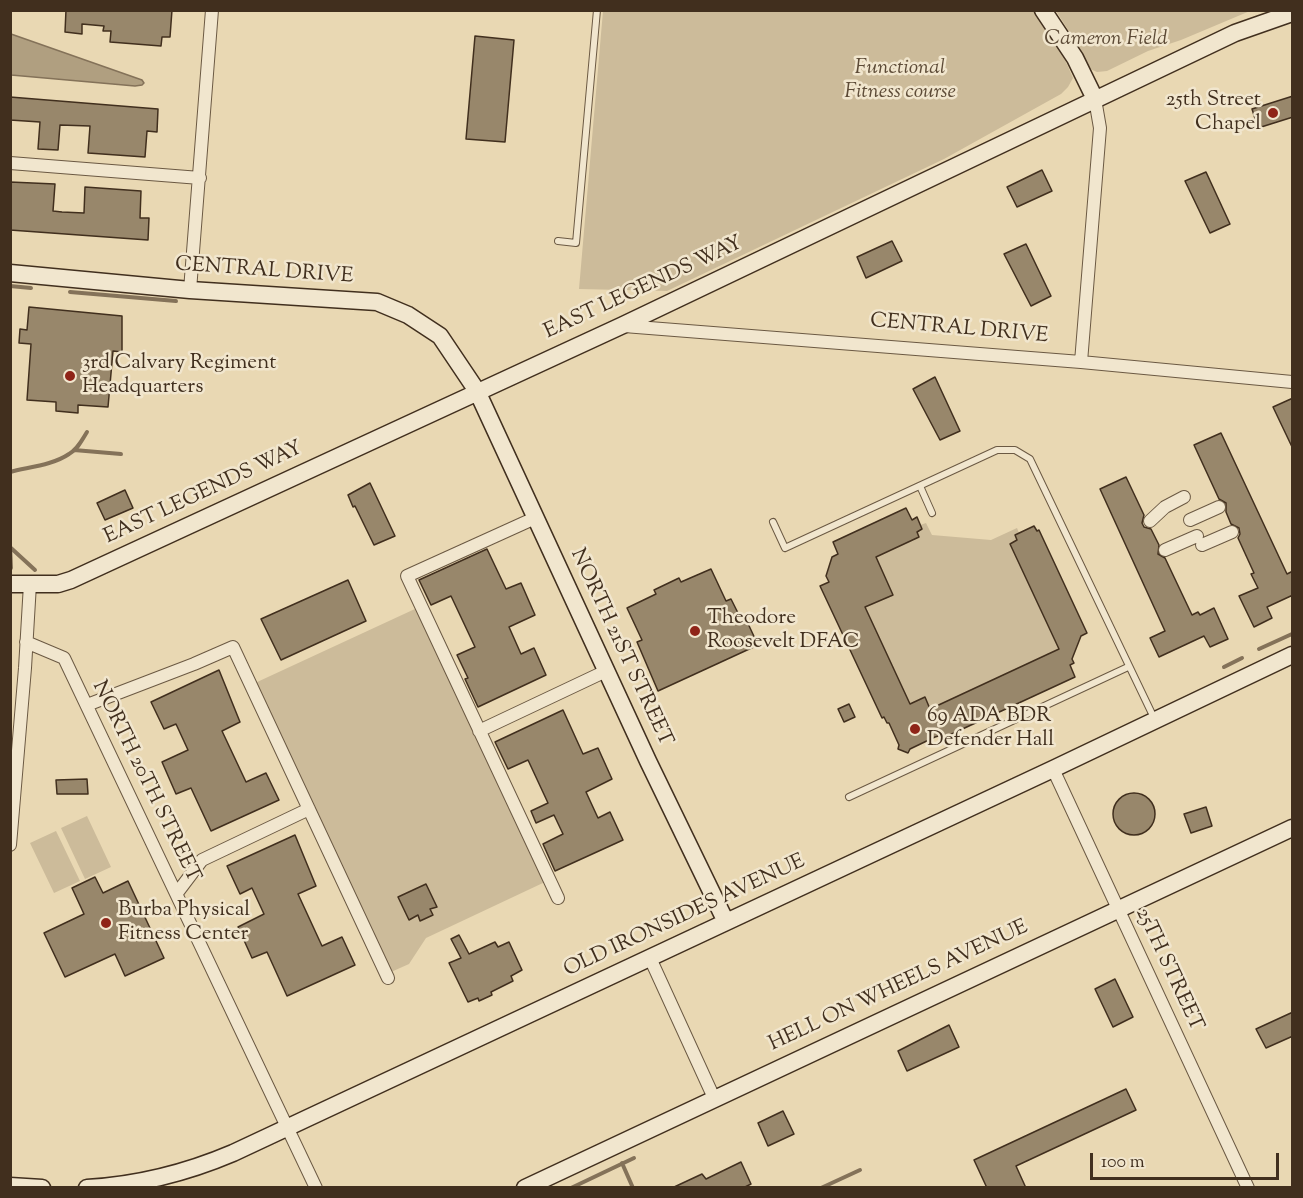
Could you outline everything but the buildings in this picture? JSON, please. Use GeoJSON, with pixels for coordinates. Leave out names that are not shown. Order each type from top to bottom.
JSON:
{"type":"FeatureCollection","features":[{"type":"Feature","properties":{"kind":"street"},"geometry":{"type":"LineString","coordinates":[[190,290],[212,10]]}},
{"type":"Feature","properties":{"kind":"street"},"geometry":{"type":"LineString","coordinates":[[1043,10],[1075,58],[1095,99],[1100,128],[1081,363]]}},
{"type":"Feature","properties":{"kind":"street","name":"EAST LEGENDS WAY"},"geometry":{"type":"LineString","coordinates":[[10,584],[58,584],[71,580],[621,326],[1235,33],[1293,13]]}},
{"type":"Feature","properties":{"kind":"street"},"geometry":{"type":"LineString","coordinates":[[10,164],[200,178]]}},
{"type":"Feature","properties":{"kind":"street","name":"CENTRAL DRIVE"},"geometry":{"type":"LineString","coordinates":[[10,273],[190,290],[377,303],[408,315],[440,336],[477,391]]}},
{"type":"Feature","properties":{"kind":"street","name":"CENTRAL DRIVE"},"geometry":{"type":"LineString","coordinates":[[621,326],[1293,382]]}},
{"type":"Feature","properties":{"kind":"street","name":"NORTH 21ST STREET"},"geometry":{"type":"LineString","coordinates":[[477,391],[534,518],[726,922]]}},
{"type":"Feature","properties":{"kind":"street"},"geometry":{"type":"LineString","coordinates":[[1150,521],[1165,507],[1184,497]]}},
{"type":"Feature","properties":{"kind":"street"},"geometry":{"type":"LineString","coordinates":[[1190,520],[1219,507]]}},
{"type":"Feature","properties":{"kind":"street"},"geometry":{"type":"LineString","coordinates":[[534,518],[407,576],[558,898]]}},
{"type":"Feature","properties":{"kind":"street"},"geometry":{"type":"LineString","coordinates":[[1164,550],[1232,532]]}},
{"type":"Feature","properties":{"kind":"street"},"geometry":{"type":"LineString","coordinates":[[10,845],[30,584]]}},
{"type":"Feature","properties":{"kind":"street","name":"NORTH 20TH STREET"},"geometry":{"type":"LineString","coordinates":[[26,642],[64,658],[289,1126],[316,1188]]}},
{"type":"Feature","properties":{"kind":"street"},"geometry":{"type":"LineString","coordinates":[[87,705],[233,647],[388,978]]}},
{"type":"Feature","properties":{"kind":"street","name":"OLD IRONSIDES AVENUE"},"geometry":{"type":"LineString","coordinates":[[87,1188],[140,1181],[190,1169],[233,1153],[1293,655]]}},
{"type":"Feature","properties":{"kind":"street"},"geometry":{"type":"LineString","coordinates":[[479,731],[606,671]]}},
{"type":"Feature","properties":{"kind":"street","name":"25TH STREET"},"geometry":{"type":"LineString","coordinates":[[1053,769],[1248,1188]]}},
{"type":"Feature","properties":{"kind":"street"},"geometry":{"type":"LineString","coordinates":[[177,893],[202,860],[309,809]]}},
{"type":"Feature","properties":{"kind":"street","name":"HELL ON WHEELS AVENUE"},"geometry":{"type":"LineString","coordinates":[[525,1188],[1293,828]]}},
{"type":"Feature","properties":{"kind":"street"},"geometry":{"type":"LineString","coordinates":[[650,958],[714,1098]]}},
{"type":"Feature","properties":{"kind":"street"},"geometry":{"type":"LineString","coordinates":[[10,1186],[42,1188]]}},
{"type":"Feature","properties":{"kind":"lane"},"geometry":{"type":"LineString","coordinates":[[558,241],[576,243],[597,10]]}},
{"type":"Feature","properties":{"kind":"lane"},"geometry":{"type":"LineString","coordinates":[[773,522],[785,548],[997,450],[1015,450],[1030,459],[1155,721]]}},
{"type":"Feature","properties":{"kind":"lane"},"geometry":{"type":"LineString","coordinates":[[920,486],[932,513]]}},
{"type":"Feature","properties":{"kind":"lane"},"geometry":{"type":"LineString","coordinates":[[849,797],[1128,667]]}},
{"type":"Feature","properties":{"kind":"green space","name":"Functional Fitness course"},"geometry":{"type":"Polygon","coordinates":[[[603,11],[1036,11],[1056,39],[1073,78],[1061,94],[944,159],[667,291],[579,289],[603,11]]]}},
{"type":"Feature","properties":{"kind":"green space","name":"Cameron Field"},"geometry":{"type":"Polygon","coordinates":[[[1056,11],[1250,11],[1181,40],[1148,51],[1107,71],[1097,72],[1088,68],[1056,11]]]}},
{"type":"Feature","properties":{"kind":"green space"},"geometry":{"type":"Polygon","coordinates":[[[926,523],[932,535],[991,540],[1017,528],[1019,533],[1015,535],[1017,540],[1010,544],[1061,648],[930,709],[925,697],[910,704],[848,570],[919,537],[917,532],[922,529],[920,525],[926,523]]]}},
{"type":"Feature","properties":{"kind":"green space"},"geometry":{"type":"Polygon","coordinates":[[[417,608],[545,882],[426,938],[409,964],[391,972],[255,683],[417,608]]]}},
{"type":"Feature","properties":{"kind":"green space"},"geometry":{"type":"Polygon","coordinates":[[[87,816],[111,867],[85,879],[61,828],[87,816]]]}},
{"type":"Feature","properties":{"kind":"green space"},"geometry":{"type":"Polygon","coordinates":[[[56,831],[80,881],[54,893],[30,843],[56,831]]]}},
{"type":"Feature","properties":{"kind":"shaded area"},"geometry":{"type":"Polygon","coordinates":[[[11,34],[142,80],[144,83],[135,86],[11,75],[11,34]]]}},
{"type":"Feature","properties":{"kind":"waterway"},"geometry":{"type":"LineString","coordinates":[[10,286],[31,288]]}},
{"type":"Feature","properties":{"kind":"waterway"},"geometry":{"type":"LineString","coordinates":[[70,292],[176,301]]}},
{"type":"Feature","properties":{"kind":"waterway"},"geometry":{"type":"LineString","coordinates":[[10,472],[63,458],[75,450],[87,432]]}},
{"type":"Feature","properties":{"kind":"waterway"},"geometry":{"type":"LineString","coordinates":[[74,450],[121,454]]}},
{"type":"Feature","properties":{"kind":"waterway"},"geometry":{"type":"LineString","coordinates":[[10,545],[11,568]]}},
{"type":"Feature","properties":{"kind":"waterway"},"geometry":{"type":"LineString","coordinates":[[11,548],[35,570]]}},
{"type":"Feature","properties":{"kind":"waterway"},"geometry":{"type":"LineString","coordinates":[[1259,649],[1292,634]]}},
{"type":"Feature","properties":{"kind":"waterway"},"geometry":{"type":"LineString","coordinates":[[1224,667],[1242,658]]}},
{"type":"Feature","properties":{"kind":"waterway"},"geometry":{"type":"LineString","coordinates":[[571,1188],[634,1158]]}},
{"type":"Feature","properties":{"kind":"waterway"},"geometry":{"type":"LineString","coordinates":[[622,1163],[633,1188]]}},
{"type":"Feature","properties":{"kind":"waterway"},"geometry":{"type":"LineString","coordinates":[[821,1188],[860,1170]]}},
{"type":"Feature","properties":{"kind":"place","name":"25th Street Chapel"},"geometry":{"type":"Point","coordinates":[1273,113]}},
{"type":"Feature","properties":{"kind":"place","name":"3rd Calvary Regiment Headquarters"},"geometry":{"type":"Point","coordinates":[70,376]}},
{"type":"Feature","properties":{"kind":"place","name":"Theodore Roosevelt DFAC"},"geometry":{"type":"Point","coordinates":[695,631]}},
{"type":"Feature","properties":{"kind":"place","name":"69 ADA BDR Defender Hall"},"geometry":{"type":"Point","coordinates":[915,729]}},
{"type":"Feature","properties":{"kind":"place","name":"Burba Physical Fitness Center"},"geometry":{"type":"Point","coordinates":[106,923]}}]}
